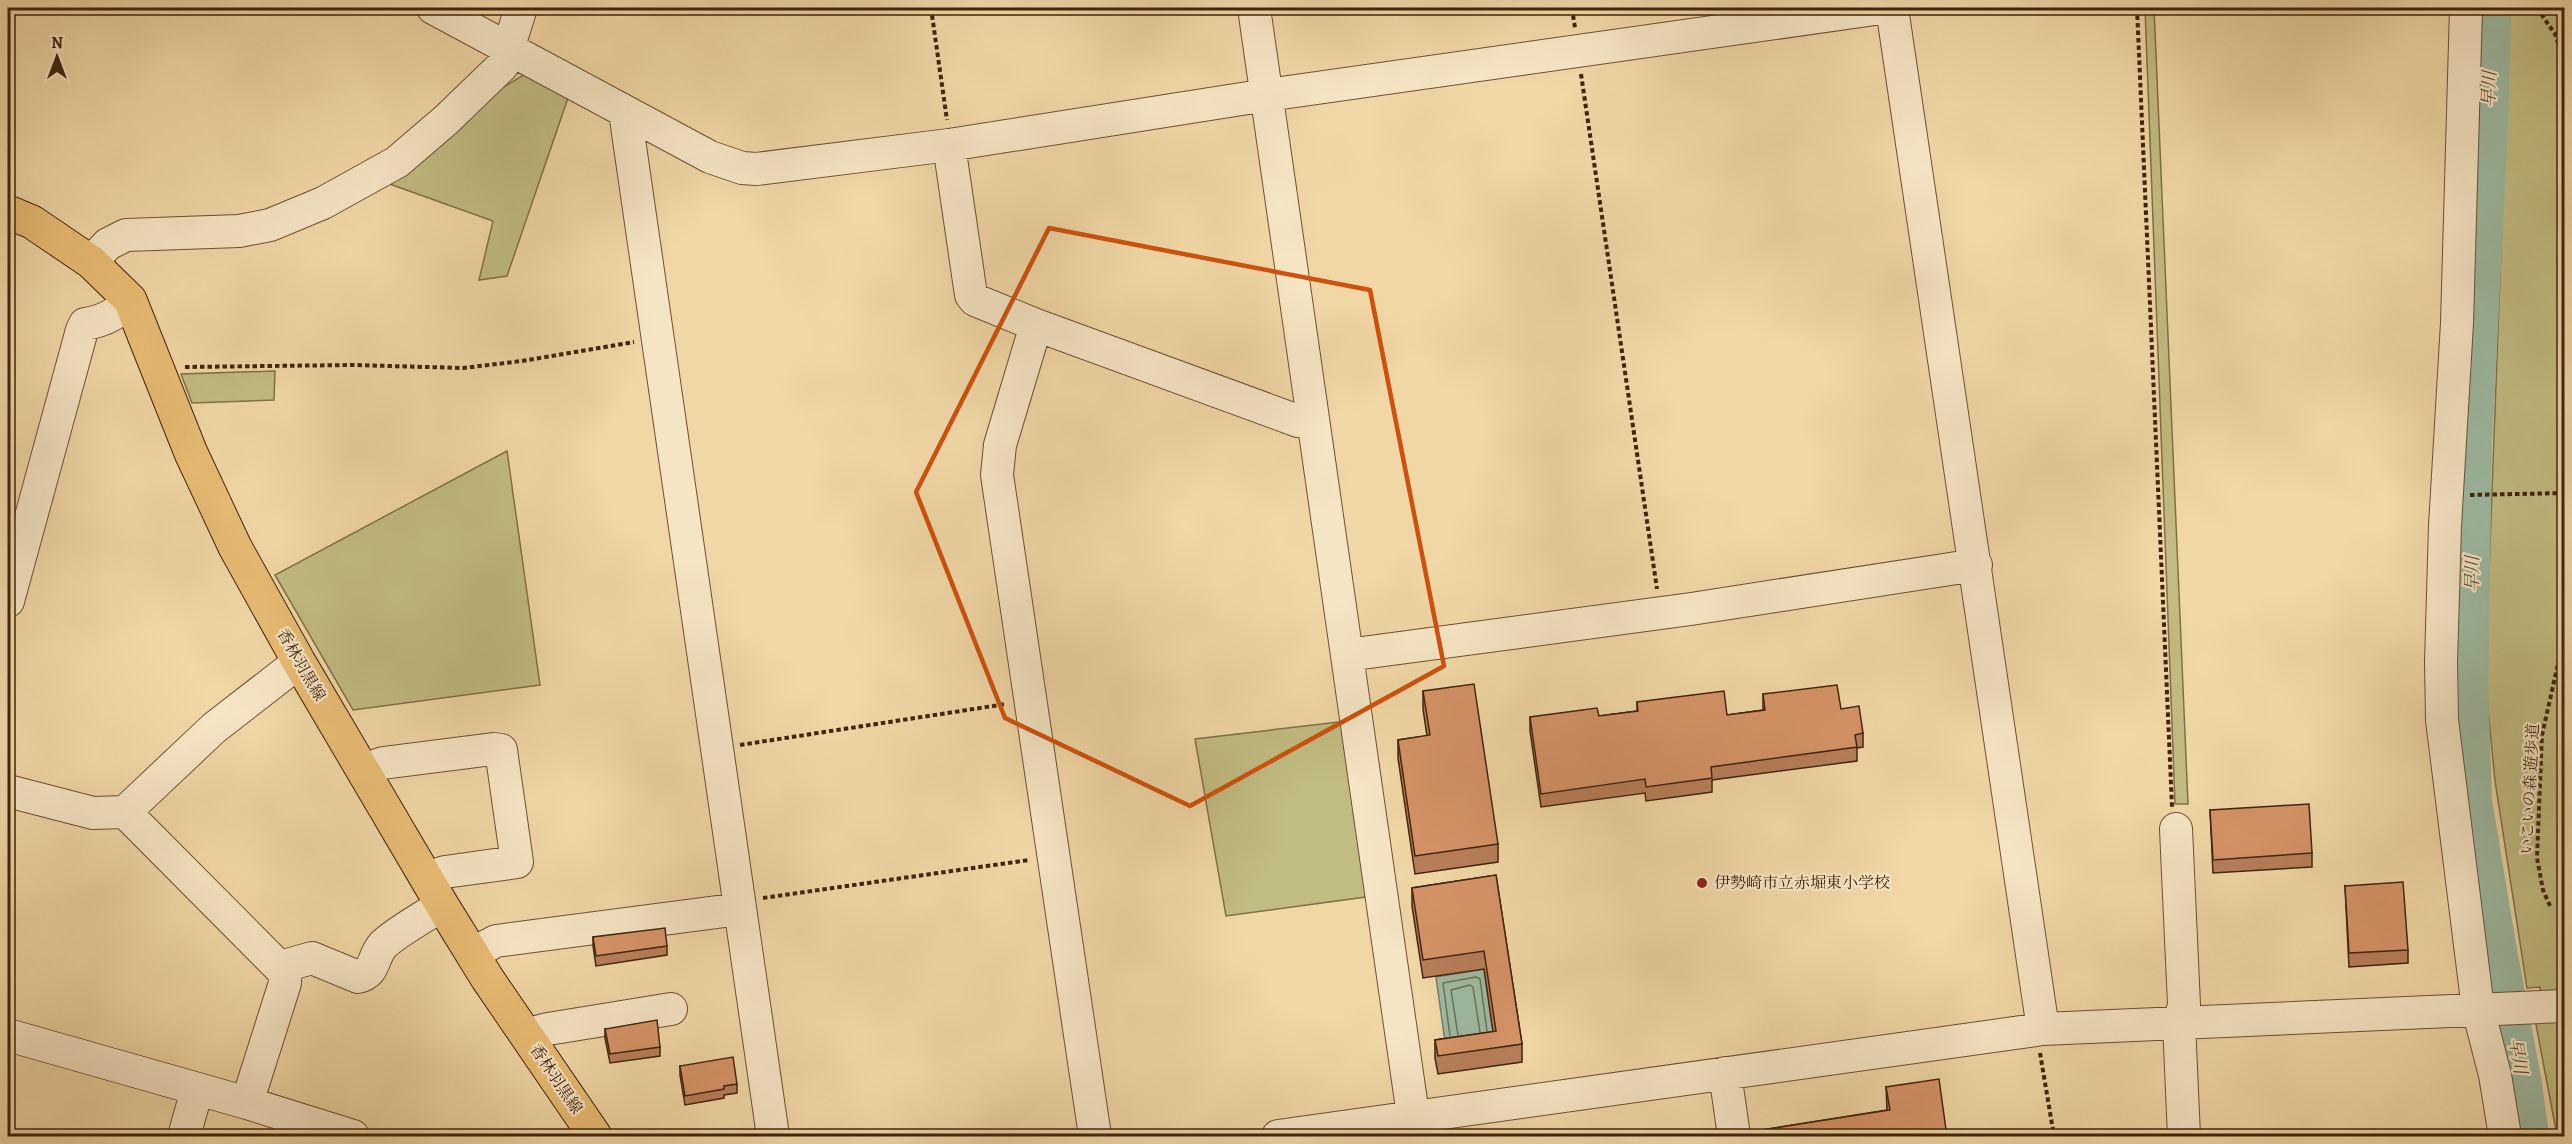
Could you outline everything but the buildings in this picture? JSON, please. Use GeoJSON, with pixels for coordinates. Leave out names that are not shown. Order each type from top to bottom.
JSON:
{"type":"FeatureCollection","features":[{"type":"Feature","properties":{"kind":"main road","name":"香林羽黒線"},"geometry":{"type":"LineString","coordinates":[[8,212],[32,222],[91,262],[130,300],[191,453],[235,547],[299,662],[434,892],[472,954],[595,1137]]}},
{"type":"Feature","properties":{"kind":"street"},"geometry":{"type":"LineString","coordinates":[[433,8],[710,157],[742,168],[756,169],[949,145],[1267,96],[1882,8]]}},
{"type":"Feature","properties":{"kind":"street"},"geometry":{"type":"LineString","coordinates":[[91,262],[108,244],[126,236],[255,229],[297,215],[323,203],[397,162],[485,84],[503,64],[521,8]]}},
{"type":"Feature","properties":{"kind":"street"},"geometry":{"type":"LineString","coordinates":[[1254,8],[1415,1126]]}},
{"type":"Feature","properties":{"kind":"street"},"geometry":{"type":"LineString","coordinates":[[1892,8],[2043,1029]]}},
{"type":"Feature","properties":{"kind":"street"},"geometry":{"type":"LineString","coordinates":[[2466,8],[2457,324],[2445,526],[2441,662],[2442,720],[2505,1137]]}},
{"type":"Feature","properties":{"kind":"street"},"geometry":{"type":"LineString","coordinates":[[626,112],[773,1137]]}},
{"type":"Feature","properties":{"kind":"street"},"geometry":{"type":"LineString","coordinates":[[949,145],[970,295],[975,300],[1036,325],[1298,421],[1313,421]]}},
{"type":"Feature","properties":{"kind":"street"},"geometry":{"type":"LineString","coordinates":[[10,581],[82,330],[85,324],[119,312],[130,300]]}},
{"type":"Feature","properties":{"kind":"street"},"geometry":{"type":"LineString","coordinates":[[1036,325],[1000,445],[997,475],[1095,1137]]}},
{"type":"Feature","properties":{"kind":"street"},"geometry":{"type":"LineString","coordinates":[[1347,656],[1660,613],[1976,565]]}},
{"type":"Feature","properties":{"kind":"street"},"geometry":{"type":"LineString","coordinates":[[8,791],[93,813],[125,812],[214,728],[299,662]]}},
{"type":"Feature","properties":{"kind":"street"},"geometry":{"type":"LineString","coordinates":[[280,967],[312,958],[358,977],[366,975],[372,969],[383,945],[434,892],[445,872],[517,862],[501,750],[493,749],[383,763],[363,770]]}},
{"type":"Feature","properties":{"kind":"street"},"geometry":{"type":"LineString","coordinates":[[125,812],[285,973],[285,983],[247,1103]]}},
{"type":"Feature","properties":{"kind":"street"},"geometry":{"type":"LineString","coordinates":[[2176,829],[2184,1005],[2179,1023],[2184,1137]]}},
{"type":"Feature","properties":{"kind":"street"},"geometry":{"type":"LineString","coordinates":[[472,954],[496,941],[740,905]]}},
{"type":"Feature","properties":{"kind":"street"},"geometry":{"type":"LineString","coordinates":[[1278,1137],[1415,1126],[1725,1073],[2043,1029],[2551,1006]]}},
{"type":"Feature","properties":{"kind":"street"},"geometry":{"type":"LineString","coordinates":[[528,1038],[548,1029],[671,1009]]}},
{"type":"Feature","properties":{"kind":"street"},"geometry":{"type":"LineString","coordinates":[[8,1035],[247,1103],[353,1137]]}},
{"type":"Feature","properties":{"kind":"street"},"geometry":{"type":"LineString","coordinates":[[1725,1073],[1734,1137]]}},
{"type":"Feature","properties":{"kind":"street"},"geometry":{"type":"LineString","coordinates":[[184,1137],[196,1090]]}},
{"type":"Feature","properties":{"kind":"path"},"geometry":{"type":"LineString","coordinates":[[931,8],[949,145]]}},
{"type":"Feature","properties":{"kind":"path"},"geometry":{"type":"LineString","coordinates":[[1572,8],[1660,613]]}},
{"type":"Feature","properties":{"kind":"path"},"geometry":{"type":"LineString","coordinates":[[2137,8],[2169,796],[2176,829]]}},
{"type":"Feature","properties":{"kind":"path"},"geometry":{"type":"LineString","coordinates":[[2537,8],[2555,34],[2565,60]]}},
{"type":"Feature","properties":{"kind":"path"},"geometry":{"type":"LineString","coordinates":[[2565,322],[2565,339]]}},
{"type":"Feature","properties":{"kind":"path"},"geometry":{"type":"LineString","coordinates":[[157,368],[353,365],[462,368],[522,361],[658,338]]}},
{"type":"Feature","properties":{"kind":"path"},"geometry":{"type":"LineString","coordinates":[[2466,495],[2565,493]]}},
{"type":"Feature","properties":{"kind":"path","name":"いこいの森 遊歩道"},"geometry":{"type":"LineString","coordinates":[[2550,906],[2543,890],[2536,858],[2542,735],[2565,637]]}},
{"type":"Feature","properties":{"kind":"path"},"geometry":{"type":"LineString","coordinates":[[717,748],[1030,701]]}},
{"type":"Feature","properties":{"kind":"path"},"geometry":{"type":"LineString","coordinates":[[740,905],[1053,856]]}},
{"type":"Feature","properties":{"kind":"path"},"geometry":{"type":"LineString","coordinates":[[2043,1029],[2040,1054],[2054,1137]]}},
{"type":"Feature","properties":{"kind":"highlighted area"},"geometry":{"type":"Polygon","coordinates":[[[1049,228],[1370,290],[1444,666],[1190,806],[1005,718],[916,492],[1049,228]]]}},
{"type":"Feature","properties":{"kind":"shaded area"},"geometry":{"type":"Polygon","coordinates":[[[2145,8],[2154,8],[2188,804],[2175,804],[2145,8]]]}},
{"type":"Feature","properties":{"kind":"shaded area"},"geometry":{"type":"Polygon","coordinates":[[[2510,8],[2564,8],[2564,1136],[2557,1136],[2535,1019],[2541,997],[2540,987],[2527,988],[2495,781],[2485,679],[2510,8]]]}},
{"type":"Feature","properties":{"kind":"shaded area"},"geometry":{"type":"Polygon","coordinates":[[[532,70],[570,92],[507,276],[479,280],[493,221],[384,182],[497,91],[532,70]]]}},
{"type":"Feature","properties":{"kind":"shaded area"},"geometry":{"type":"Polygon","coordinates":[[[275,371],[274,400],[192,403],[181,374],[275,371]]]}},
{"type":"Feature","properties":{"kind":"shaded area"},"geometry":{"type":"Polygon","coordinates":[[[507,451],[540,685],[353,710],[275,575],[507,451]]]}},
{"type":"Feature","properties":{"kind":"shaded area"},"geometry":{"type":"Polygon","coordinates":[[[1347,721],[1373,896],[1226,916],[1195,739],[1347,721]]]}},
{"type":"Feature","properties":{"kind":"water"},"geometry":{"type":"Polygon","coordinates":[[[1484,969],[1496,1049],[1447,1056],[1436,977],[1484,969]]]}},
{"type":"Feature","properties":{"kind":"waterway","name":"早川"},"geometry":{"type":"LineString","coordinates":[[2493,8],[2490,126],[2474,448],[2470,684],[2474,801],[2524,1084],[2531,1136]]}},
{"type":"Feature","properties":{"kind":"place","name":"伊勢崎市立赤堀東小学校"},"geometry":{"type":"Point","coordinates":[1702,883]}}]}
